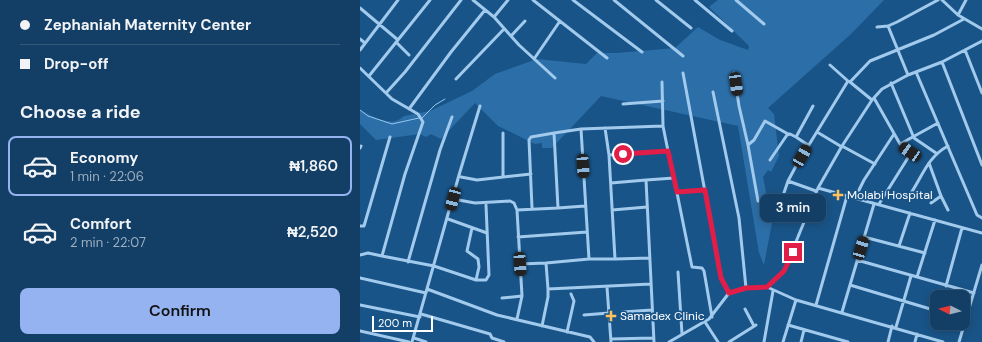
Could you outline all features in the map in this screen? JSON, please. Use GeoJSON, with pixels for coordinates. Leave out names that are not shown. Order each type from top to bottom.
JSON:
{"type":"FeatureCollection","features":[{"type":"Feature","properties":{"kind":"street"},"geometry":{"type":"LineString","coordinates":[[391,0],[396,4]]}},
{"type":"Feature","properties":{"kind":"street"},"geometry":{"type":"LineString","coordinates":[[360,50],[398,0]]}},
{"type":"Feature","properties":{"kind":"street"},"geometry":{"type":"LineString","coordinates":[[369,76],[430,0]]}},
{"type":"Feature","properties":{"kind":"street"},"geometry":{"type":"LineString","coordinates":[[386,93],[405,72],[462,0]]}},
{"type":"Feature","properties":{"kind":"street"},"geometry":{"type":"LineString","coordinates":[[475,0],[555,78]]}},
{"type":"Feature","properties":{"kind":"street"},"geometry":{"type":"LineString","coordinates":[[494,17],[508,0]]}},
{"type":"Feature","properties":{"kind":"street"},"geometry":{"type":"LineString","coordinates":[[533,0],[607,58]]}},
{"type":"Feature","properties":{"kind":"street"},"geometry":{"type":"LineString","coordinates":[[574,0],[642,52]]}},
{"type":"Feature","properties":{"kind":"street"},"geometry":{"type":"LineString","coordinates":[[614,0],[683,56]]}},
{"type":"Feature","properties":{"kind":"street"},"geometry":{"type":"LineString","coordinates":[[656,0],[691,28]]}},
{"type":"Feature","properties":{"kind":"street"},"geometry":{"type":"LineString","coordinates":[[695,0],[732,31]]}},
{"type":"Feature","properties":{"kind":"street"},"geometry":{"type":"LineString","coordinates":[[736,0],[764,24]]}},
{"type":"Feature","properties":{"kind":"street"},"geometry":{"type":"LineString","coordinates":[[877,27],[888,26],[938,0]]}},
{"type":"Feature","properties":{"kind":"street"},"geometry":{"type":"LineString","coordinates":[[942,0],[958,15],[982,29]]}},
{"type":"Feature","properties":{"kind":"street"},"geometry":{"type":"LineString","coordinates":[[958,15],[966,0]]}},
{"type":"Feature","properties":{"kind":"street"},"geometry":{"type":"LineString","coordinates":[[360,8],[380,23],[398,41],[398,46],[409,55]]}},
{"type":"Feature","properties":{"kind":"street"},"geometry":{"type":"LineString","coordinates":[[409,109],[451,52],[486,10]]}},
{"type":"Feature","properties":{"kind":"street"},"geometry":{"type":"LineString","coordinates":[[776,218],[788,181],[816,132],[849,82],[870,61],[898,48],[934,35],[964,19]]}},
{"type":"Feature","properties":{"kind":"street"},"geometry":{"type":"LineString","coordinates":[[511,36],[525,21]]}},
{"type":"Feature","properties":{"kind":"street"},"geometry":{"type":"LineString","coordinates":[[534,59],[560,21]]}},
{"type":"Feature","properties":{"kind":"street"},"geometry":{"type":"LineString","coordinates":[[888,26],[908,75]]}},
{"type":"Feature","properties":{"kind":"street"},"geometry":{"type":"LineString","coordinates":[[456,79],[504,29]]}},
{"type":"Feature","properties":{"kind":"street"},"geometry":{"type":"LineString","coordinates":[[360,38],[365,43]]}},
{"type":"Feature","properties":{"kind":"street"},"geometry":{"type":"LineString","coordinates":[[668,342],[712,317],[729,293],[746,288],[767,287],[780,277],[788,264],[817,190],[842,146],[873,99],[882,89],[908,75],[942,62],[982,41]]}},
{"type":"Feature","properties":{"kind":"street"},"geometry":{"type":"LineString","coordinates":[[965,50],[982,93]]}},
{"type":"Feature","properties":{"kind":"street"},"geometry":{"type":"LineString","coordinates":[[942,62],[982,165]]}},
{"type":"Feature","properties":{"kind":"street"},"geometry":{"type":"LineString","coordinates":[[830,65],[849,82],[873,99],[900,144],[911,154],[879,204]]}},
{"type":"Feature","properties":{"kind":"street"},"geometry":{"type":"LineString","coordinates":[[360,68],[392,99],[418,114],[421,118],[422,124],[405,174],[382,256]]}},
{"type":"Feature","properties":{"kind":"street"},"geometry":{"type":"LineString","coordinates":[[916,72],[977,215],[982,218]]}},
{"type":"Feature","properties":{"kind":"street"},"geometry":{"type":"LineString","coordinates":[[683,73],[721,278],[729,293]]}},
{"type":"Feature","properties":{"kind":"street"},"geometry":{"type":"LineString","coordinates":[[734,73],[758,201]]}},
{"type":"Feature","properties":{"kind":"street"},"geometry":{"type":"LineString","coordinates":[[662,82],[663,126],[692,268],[702,268],[704,271],[712,317]]}},
{"type":"Feature","properties":{"kind":"street"},"geometry":{"type":"LineString","coordinates":[[891,83],[913,135],[916,139],[936,153]]}},
{"type":"Feature","properties":{"kind":"street"},"geometry":{"type":"LineString","coordinates":[[713,92],[739,218],[746,288]]}},
{"type":"Feature","properties":{"kind":"street"},"geometry":{"type":"LineString","coordinates":[[623,104],[663,101]]}},
{"type":"Feature","properties":{"kind":"street"},"geometry":{"type":"LineString","coordinates":[[426,342],[413,340],[448,219],[458,175],[480,106]]}},
{"type":"Feature","properties":{"kind":"street"},"geometry":{"type":"LineString","coordinates":[[796,137],[813,106]]}},
{"type":"Feature","properties":{"kind":"street"},"geometry":{"type":"LineString","coordinates":[[408,262],[440,150],[452,117]]}},
{"type":"Feature","properties":{"kind":"street"},"geometry":{"type":"LineString","coordinates":[[748,145],[754,140],[765,121],[808,145]]}},
{"type":"Feature","properties":{"kind":"street"},"geometry":{"type":"LineString","coordinates":[[900,144],[913,135],[938,123]]}},
{"type":"Feature","properties":{"kind":"street"},"geometry":{"type":"LineString","coordinates":[[532,208],[529,138],[554,132],[581,129],[663,126]]}},
{"type":"Feature","properties":{"kind":"street"},"geometry":{"type":"LineString","coordinates":[[605,128],[609,155],[615,259]]}},
{"type":"Feature","properties":{"kind":"street"},"geometry":{"type":"LineString","coordinates":[[581,129],[589,259]]}},
{"type":"Feature","properties":{"kind":"street"},"geometry":{"type":"LineString","coordinates":[[554,132],[558,208]]}},
{"type":"Feature","properties":{"kind":"street"},"geometry":{"type":"LineString","coordinates":[[816,132],[874,164]]}},
{"type":"Feature","properties":{"kind":"street"},"geometry":{"type":"LineString","coordinates":[[503,133],[503,176]]}},
{"type":"Feature","properties":{"kind":"street"},"geometry":{"type":"LineString","coordinates":[[770,160],[788,134]]}},
{"type":"Feature","properties":{"kind":"street"},"geometry":{"type":"LineString","coordinates":[[855,198],[874,164],[894,134]]}},
{"type":"Feature","properties":{"kind":"street"},"geometry":{"type":"LineString","coordinates":[[360,226],[364,226],[390,136]]}},
{"type":"Feature","properties":{"kind":"street"},"geometry":{"type":"LineString","coordinates":[[909,196],[918,183],[921,174],[936,153],[948,146]]}},
{"type":"Feature","properties":{"kind":"street"},"geometry":{"type":"LineString","coordinates":[[609,155],[668,151]]}},
{"type":"Feature","properties":{"kind":"street"},"geometry":{"type":"LineString","coordinates":[[929,163],[941,196],[948,210]]}},
{"type":"Feature","properties":{"kind":"street"},"geometry":{"type":"LineString","coordinates":[[461,176],[477,180],[531,174]]}},
{"type":"Feature","properties":{"kind":"street"},"geometry":{"type":"LineString","coordinates":[[611,183],[674,178]]}},
{"type":"Feature","properties":{"kind":"street"},"geometry":{"type":"LineString","coordinates":[[607,287],[611,341],[654,340],[646,180]]}},
{"type":"Feature","properties":{"kind":"street"},"geometry":{"type":"LineString","coordinates":[[788,181],[817,190],[879,204],[982,233]]}},
{"type":"Feature","properties":{"kind":"street"},"geometry":{"type":"LineString","coordinates":[[677,192],[705,190]]}},
{"type":"Feature","properties":{"kind":"street"},"geometry":{"type":"LineString","coordinates":[[816,305],[846,196]]}},
{"type":"Feature","properties":{"kind":"street"},"geometry":{"type":"LineString","coordinates":[[931,203],[941,196]]}},
{"type":"Feature","properties":{"kind":"street"},"geometry":{"type":"LineString","coordinates":[[453,199],[475,203],[514,203],[517,210],[522,296],[517,320]]}},
{"type":"Feature","properties":{"kind":"street"},"geometry":{"type":"LineString","coordinates":[[842,312],[874,204]]}},
{"type":"Feature","properties":{"kind":"street"},"geometry":{"type":"LineString","coordinates":[[360,255],[368,254],[382,256],[434,266],[476,280],[486,280],[489,275],[486,205]]}},
{"type":"Feature","properties":{"kind":"street"},"geometry":{"type":"LineString","coordinates":[[517,210],[586,206]]}},
{"type":"Feature","properties":{"kind":"street"},"geometry":{"type":"LineString","coordinates":[[612,210],[647,207]]}},
{"type":"Feature","properties":{"kind":"street"},"geometry":{"type":"LineString","coordinates":[[899,246],[910,213]]}},
{"type":"Feature","properties":{"kind":"street"},"geometry":{"type":"LineString","coordinates":[[448,219],[488,233]]}},
{"type":"Feature","properties":{"kind":"street"},"geometry":{"type":"LineString","coordinates":[[917,278],[935,220]]}},
{"type":"Feature","properties":{"kind":"street"},"geometry":{"type":"LineString","coordinates":[[472,228],[467,250],[478,259],[479,267],[476,280]]}},
{"type":"Feature","properties":{"kind":"street"},"geometry":{"type":"LineString","coordinates":[[946,286],[962,228]]}},
{"type":"Feature","properties":{"kind":"street"},"geometry":{"type":"LineString","coordinates":[[518,237],[587,232]]}},
{"type":"Feature","properties":{"kind":"street"},"geometry":{"type":"LineString","coordinates":[[864,237],[925,253]]}},
{"type":"Feature","properties":{"kind":"street"},"geometry":{"type":"LineString","coordinates":[[520,264],[589,259],[650,258]]}},
{"type":"Feature","properties":{"kind":"street"},"geometry":{"type":"LineString","coordinates":[[857,260],[974,293]]}},
{"type":"Feature","properties":{"kind":"street"},"geometry":{"type":"LineString","coordinates":[[542,326],[548,297],[546,262]]}},
{"type":"Feature","properties":{"kind":"street"},"geometry":{"type":"LineString","coordinates":[[970,304],[980,277],[982,265]]}},
{"type":"Feature","properties":{"kind":"street"},"geometry":{"type":"LineString","coordinates":[[678,272],[682,334]]}},
{"type":"Feature","properties":{"kind":"street"},"geometry":{"type":"LineString","coordinates":[[888,342],[904,301],[911,276]]}},
{"type":"Feature","properties":{"kind":"street"},"geometry":{"type":"LineString","coordinates":[[360,278],[427,291],[497,315],[590,337],[594,342]]}},
{"type":"Feature","properties":{"kind":"street"},"geometry":{"type":"LineString","coordinates":[[548,289],[651,284]]}},
{"type":"Feature","properties":{"kind":"street"},"geometry":{"type":"LineString","coordinates":[[850,286],[930,308]]}},
{"type":"Feature","properties":{"kind":"street"},"geometry":{"type":"LineString","coordinates":[[767,287],[796,300],[943,342]]}},
{"type":"Feature","properties":{"kind":"street"},"geometry":{"type":"LineString","coordinates":[[764,342],[773,291]]}},
{"type":"Feature","properties":{"kind":"street"},"geometry":{"type":"LineString","coordinates":[[567,332],[574,301],[571,294]]}},
{"type":"Feature","properties":{"kind":"street"},"geometry":{"type":"LineString","coordinates":[[502,298],[522,296]]}},
{"type":"Feature","properties":{"kind":"street"},"geometry":{"type":"LineString","coordinates":[[783,342],[796,300]]}},
{"type":"Feature","properties":{"kind":"street"},"geometry":{"type":"LineString","coordinates":[[360,305],[420,316],[490,334],[494,338],[504,342]]}},
{"type":"Feature","properties":{"kind":"street"},"geometry":{"type":"LineString","coordinates":[[729,342],[755,325],[745,309]]}},
{"type":"Feature","properties":{"kind":"street"},"geometry":{"type":"LineString","coordinates":[[623,312],[652,310]]}},
{"type":"Feature","properties":{"kind":"street"},"geometry":{"type":"LineString","coordinates":[[584,315],[608,313]]}},
{"type":"Feature","properties":{"kind":"street"},"geometry":{"type":"LineString","coordinates":[[705,322],[718,342]]}},
{"type":"Feature","properties":{"kind":"street"},"geometry":{"type":"LineString","coordinates":[[788,325],[848,342]]}},
{"type":"Feature","properties":{"kind":"street"},"geometry":{"type":"LineString","coordinates":[[801,342],[804,330]]}},
{"type":"Feature","properties":{"kind":"street"},"geometry":{"type":"LineString","coordinates":[[959,342],[962,330]]}},
{"type":"Feature","properties":{"kind":"street"},"geometry":{"type":"LineString","coordinates":[[360,331],[409,342]]}},
{"type":"Feature","properties":{"kind":"street"},"geometry":{"type":"LineString","coordinates":[[915,342],[917,334]]}},
{"type":"Feature","properties":{"kind":"street"},"geometry":{"type":"LineString","coordinates":[[829,342],[830,337]]}},
{"type":"Feature","properties":{"kind":"shaded area"},"geometry":{"type":"Polygon","coordinates":[[[718,0],[884,0],[851,34],[768,108],[774,114],[779,156],[771,172],[768,170],[763,177],[772,223],[764,265],[759,253],[738,126],[601,96],[552,148],[542,148],[542,143],[535,144],[498,126],[475,103],[441,139],[431,134],[426,137],[420,134],[376,140],[360,124],[360,110],[382,120],[399,120],[404,116],[430,111],[472,91],[495,74],[537,59],[586,64],[597,53],[617,53],[675,48],[698,27],[720,40],[748,50],[749,46],[709,7],[718,0]]]}},
{"type":"Feature","properties":{"kind":"waterway"},"geometry":{"type":"LineString","coordinates":[[422,118],[435,105],[445,99]]}},
{"type":"Feature","properties":{"kind":"waterway"},"geometry":{"type":"LineString","coordinates":[[360,110],[368,116],[392,124],[419,118]]}},
{"type":"Feature","properties":{"kind":"place","name":"Molabi Hospital"},"geometry":{"type":"Point","coordinates":[838,195]}},
{"type":"Feature","properties":{"kind":"place","name":"Samadex Clinic"},"geometry":{"type":"Point","coordinates":[611,316]}},
{"type":"Feature","properties":{"kind":"route"},"geometry":{"type":"LineString","coordinates":[[623,154],[668,151],[677,192],[705,190],[721,278],[729,293],[739,289],[767,287],[780,277],[793,252]]}}]}
